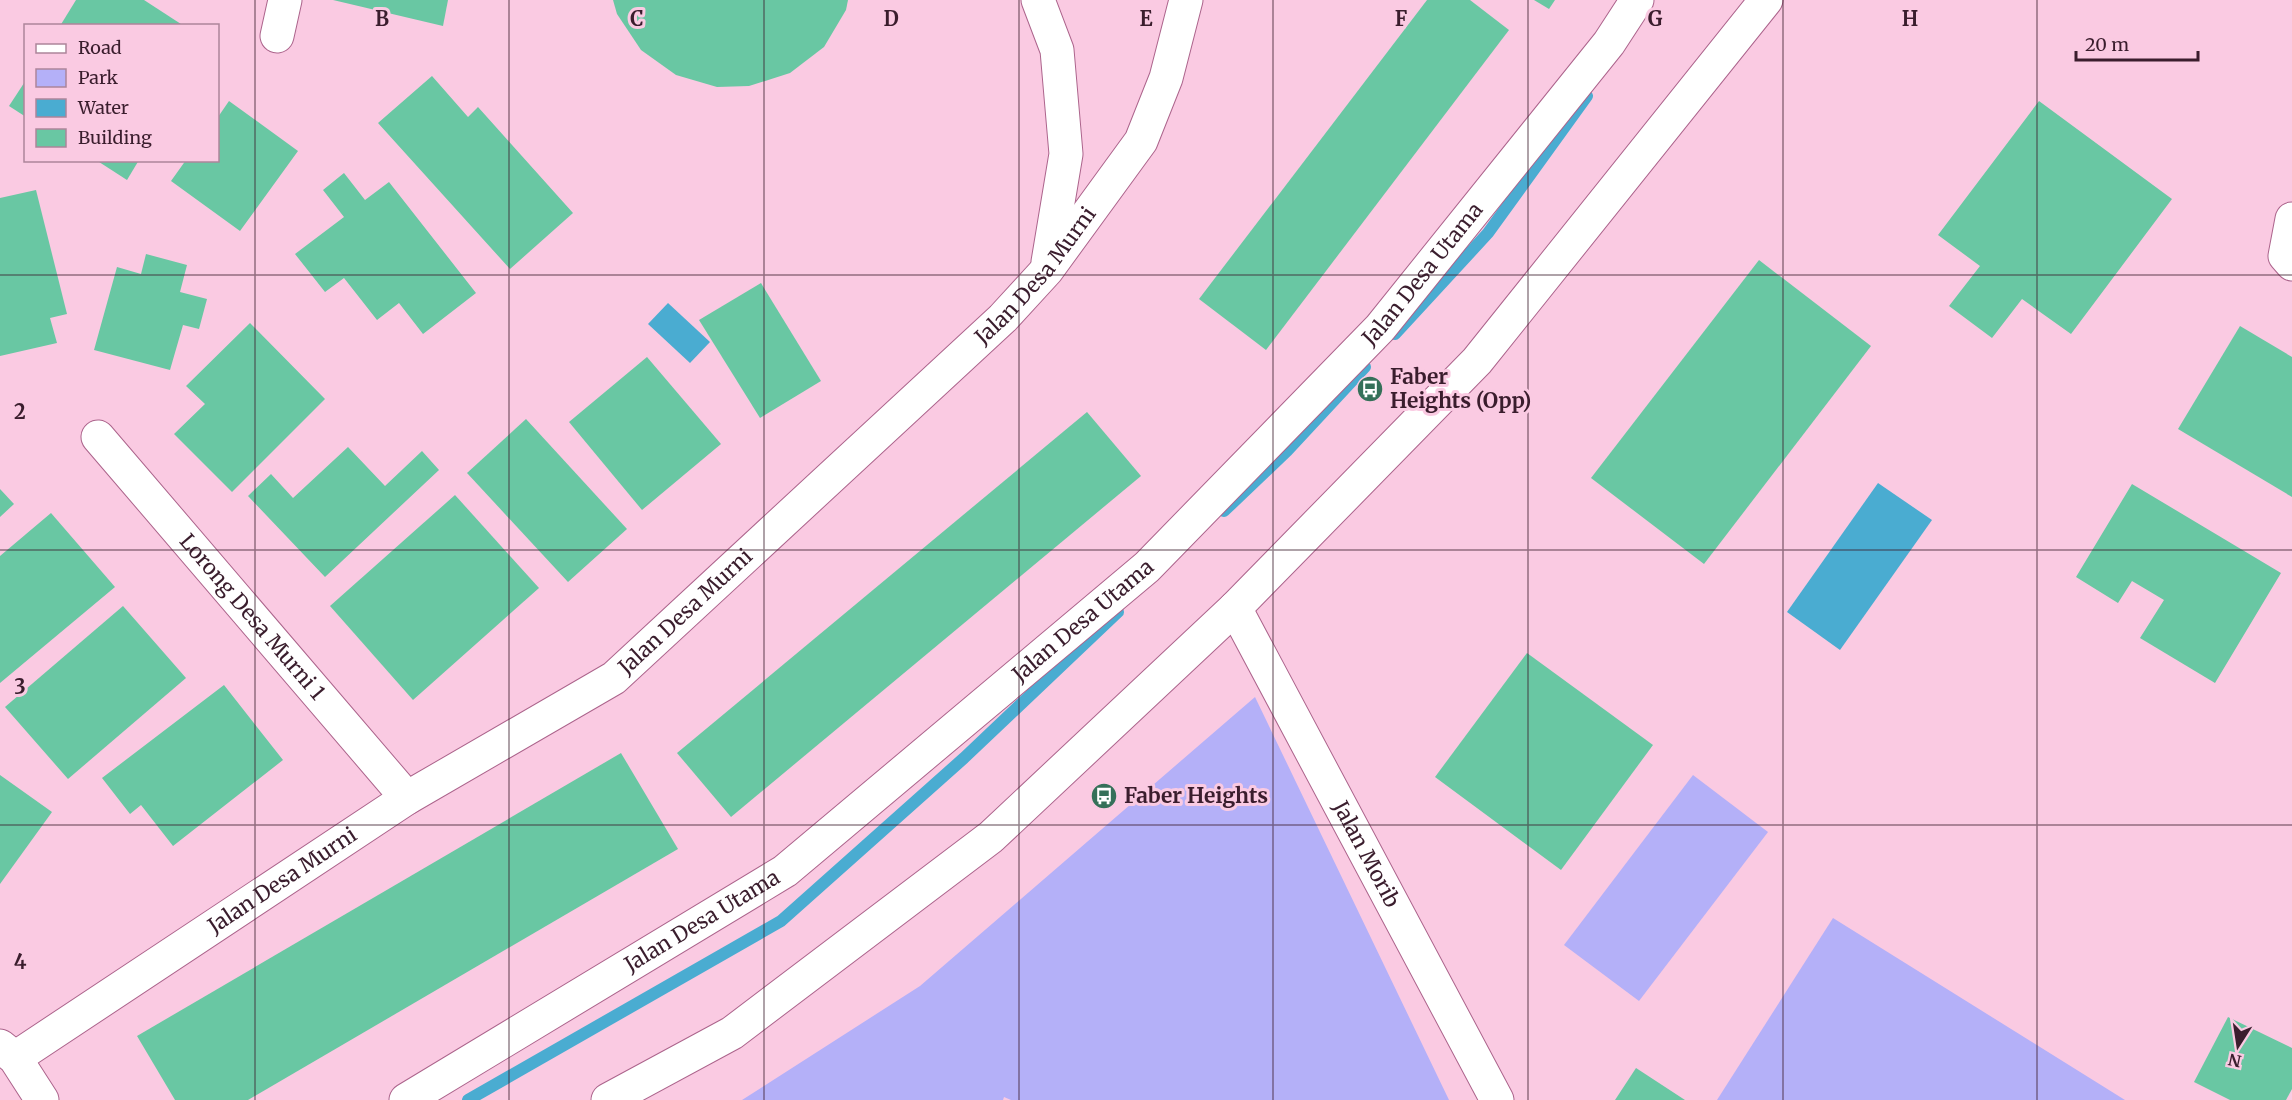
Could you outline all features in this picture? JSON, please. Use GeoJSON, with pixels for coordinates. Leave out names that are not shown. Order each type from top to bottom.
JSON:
{"type":"FeatureCollection","features":[{"type":"Feature","properties":{"kind":"street"},"geometry":{"type":"LineString","coordinates":[[277,36],[285,0]]}},
{"type":"Feature","properties":{"kind":"street"},"geometry":{"type":"LineString","coordinates":[[1038,0],[1057,50],[1066,154],[1047,270]]}},
{"type":"Feature","properties":{"kind":"street","name":"Jalan Desa Murni"},"geometry":{"type":"LineString","coordinates":[[7,1052],[407,798],[614,678],[1003,318],[1047,270],[1141,141],[1166,78],[1186,0]]}},
{"type":"Feature","properties":{"kind":"street","name":"Jalan Desa Utama"},"geometry":{"type":"LineString","coordinates":[[406,1100],[785,871],[1147,567],[1380,328],[1609,43],[1637,0]]}},
{"type":"Feature","properties":{"kind":"street"},"geometry":{"type":"LineString","coordinates":[[608,1100],[732,1033],[991,837],[1235,608],[1478,362],[1766,0]]}},
{"type":"Feature","properties":{"kind":"street"},"geometry":{"type":"LineString","coordinates":[[2292,219],[2285,256],[2292,264]]}},
{"type":"Feature","properties":{"kind":"street","name":"Lorong Desa Murni 1"},"geometry":{"type":"LineString","coordinates":[[98,438],[407,798]]}},
{"type":"Feature","properties":{"kind":"street","name":"Jalan Morib"},"geometry":{"type":"LineString","coordinates":[[1235,608],[1497,1100]]}},
{"type":"Feature","properties":{"kind":"street"},"geometry":{"type":"LineString","coordinates":[[7,1052],[42,1100]]}},
{"type":"Feature","properties":{"kind":"green space"},"geometry":{"type":"Polygon","coordinates":[[[1255,697],[1449,1100],[1011,1100],[1004,1097],[1003,1100],[742,1100],[920,986],[1255,697]]]}},
{"type":"Feature","properties":{"kind":"green space"},"geometry":{"type":"Polygon","coordinates":[[[1693,775],[1768,832],[1639,1001],[1564,945],[1693,775]]]}},
{"type":"Feature","properties":{"kind":"green space"},"geometry":{"type":"Polygon","coordinates":[[[1833,918],[2125,1100],[1717,1100],[1833,918]]]}},
{"type":"Feature","properties":{"kind":"water"},"geometry":{"type":"Polygon","coordinates":[[[668,303],[710,342],[690,363],[648,324],[668,303]]]}},
{"type":"Feature","properties":{"kind":"water"},"geometry":{"type":"Polygon","coordinates":[[[1878,483],[1932,520],[1840,650],[1787,612],[1878,483]]]}},
{"type":"Feature","properties":{"kind":"building"},"geometry":{"type":"Polygon","coordinates":[[[76,0],[144,0],[181,24],[61,24],[76,0]]]}},
{"type":"Feature","properties":{"kind":"building"},"geometry":{"type":"Polygon","coordinates":[[[333,0],[448,0],[443,26],[333,0]]]}},
{"type":"Feature","properties":{"kind":"building"},"geometry":{"type":"Polygon","coordinates":[[[613,0],[848,0],[846,10],[824,47],[790,73],[749,86],[717,87],[676,75],[641,50],[617,14],[613,0]]]}},
{"type":"Feature","properties":{"kind":"building"},"geometry":{"type":"Polygon","coordinates":[[[1427,0],[1470,0],[1509,30],[1266,350],[1199,299],[1427,0]]]}},
{"type":"Feature","properties":{"kind":"building"},"geometry":{"type":"Polygon","coordinates":[[[1534,0],[1555,0],[1549,9],[1534,0]]]}},
{"type":"Feature","properties":{"kind":"building"},"geometry":{"type":"Polygon","coordinates":[[[432,76],[468,117],[478,107],[573,213],[510,269],[378,123],[432,76]]]}},
{"type":"Feature","properties":{"kind":"building"},"geometry":{"type":"Polygon","coordinates":[[[24,83],[24,116],[9,106],[24,83]]]}},
{"type":"Feature","properties":{"kind":"building"},"geometry":{"type":"Polygon","coordinates":[[[229,101],[298,151],[240,231],[171,181],[185,162],[219,162],[219,116],[229,101]]]}},
{"type":"Feature","properties":{"kind":"building"},"geometry":{"type":"Polygon","coordinates":[[[2039,101],[2172,199],[2071,334],[2022,299],[1992,338],[1949,306],[1980,266],[1938,235],[2039,101]]]}},
{"type":"Feature","properties":{"kind":"building"},"geometry":{"type":"Polygon","coordinates":[[[99,162],[138,162],[127,180],[99,162]]]}},
{"type":"Feature","properties":{"kind":"building"},"geometry":{"type":"Polygon","coordinates":[[[344,173],[365,200],[389,182],[476,293],[423,334],[399,303],[377,320],[344,278],[325,292],[295,254],[344,217],[323,190],[344,173]]]}},
{"type":"Feature","properties":{"kind":"building"},"geometry":{"type":"Polygon","coordinates":[[[36,190],[67,314],[50,318],[57,343],[0,356],[0,198],[36,190]]]}},
{"type":"Feature","properties":{"kind":"building"},"geometry":{"type":"Polygon","coordinates":[[[146,254],[187,265],[180,292],[207,299],[199,329],[183,325],[170,370],[94,350],[117,267],[141,274],[146,254]]]}},
{"type":"Feature","properties":{"kind":"building"},"geometry":{"type":"Polygon","coordinates":[[[1759,260],[1871,346],[1704,564],[1591,478],[1759,260]]]}},
{"type":"Feature","properties":{"kind":"building"},"geometry":{"type":"Polygon","coordinates":[[[761,283],[821,381],[760,418],[699,320],[761,283]]]}},
{"type":"Feature","properties":{"kind":"building"},"geometry":{"type":"Polygon","coordinates":[[[250,323],[325,399],[232,492],[174,434],[205,404],[186,386],[250,323]]]}},
{"type":"Feature","properties":{"kind":"building"},"geometry":{"type":"Polygon","coordinates":[[[2240,326],[2292,357],[2292,497],[2178,429],[2240,326]]]}},
{"type":"Feature","properties":{"kind":"building"},"geometry":{"type":"Polygon","coordinates":[[[647,357],[721,444],[642,510],[569,422],[647,357]]]}},
{"type":"Feature","properties":{"kind":"building"},"geometry":{"type":"Polygon","coordinates":[[[1087,412],[1141,476],[731,817],[677,753],[1087,412]]]}},
{"type":"Feature","properties":{"kind":"building"},"geometry":{"type":"Polygon","coordinates":[[[526,419],[627,529],[568,582],[467,473],[526,419]]]}},
{"type":"Feature","properties":{"kind":"building"},"geometry":{"type":"Polygon","coordinates":[[[348,447],[385,486],[422,451],[439,470],[325,577],[248,496],[271,474],[293,498],[348,447]]]}},
{"type":"Feature","properties":{"kind":"building"},"geometry":{"type":"Polygon","coordinates":[[[2132,484],[2281,573],[2215,683],[2140,638],[2164,600],[2132,581],[2118,603],[2076,577],[2132,484]]]}},
{"type":"Feature","properties":{"kind":"building"},"geometry":{"type":"Polygon","coordinates":[[[0,489],[14,504],[0,517],[0,489]]]}},
{"type":"Feature","properties":{"kind":"building"},"geometry":{"type":"Polygon","coordinates":[[[455,495],[539,588],[413,700],[330,606],[455,495]]]}},
{"type":"Feature","properties":{"kind":"building"},"geometry":{"type":"Polygon","coordinates":[[[51,513],[115,587],[0,683],[0,556],[51,513]]]}},
{"type":"Feature","properties":{"kind":"building"},"geometry":{"type":"Polygon","coordinates":[[[123,606],[186,678],[68,779],[5,707],[123,606]]]}},
{"type":"Feature","properties":{"kind":"building"},"geometry":{"type":"Polygon","coordinates":[[[1527,653],[1653,745],[1561,870],[1435,777],[1527,653]]]}},
{"type":"Feature","properties":{"kind":"building"},"geometry":{"type":"Polygon","coordinates":[[[224,685],[283,760],[173,846],[141,805],[130,814],[102,778],[224,685]]]}},
{"type":"Feature","properties":{"kind":"building"},"geometry":{"type":"Polygon","coordinates":[[[621,753],[678,849],[248,1100],[175,1100],[137,1036],[621,753]]]}},
{"type":"Feature","properties":{"kind":"building"},"geometry":{"type":"Polygon","coordinates":[[[0,775],[52,812],[0,884],[0,775]]]}},
{"type":"Feature","properties":{"kind":"building"},"geometry":{"type":"Polygon","coordinates":[[[2228,1017],[2292,1048],[2292,1089],[2286,1100],[2230,1100],[2194,1082],[2228,1017]]]}},
{"type":"Feature","properties":{"kind":"building"},"geometry":{"type":"Polygon","coordinates":[[[1636,1068],[1685,1100],[1615,1100],[1636,1068]]]}},
{"type":"Feature","properties":{"kind":"waterway"},"geometry":{"type":"LineString","coordinates":[[1395,334],[1488,233],[1587,96]]}},
{"type":"Feature","properties":{"kind":"waterway"},"geometry":{"type":"LineString","coordinates":[[1224,511],[1287,451],[1365,367]]}},
{"type":"Feature","properties":{"kind":"waterway"},"geometry":{"type":"LineString","coordinates":[[468,1100],[781,921],[964,758],[1118,612]]}},
{"type":"Feature","properties":{"kind":"place","name":"Faber Heights (Opp)"},"geometry":{"type":"Point","coordinates":[1370,389]}},
{"type":"Feature","properties":{"kind":"place","name":"Faber Heights"},"geometry":{"type":"Point","coordinates":[1104,796]}}]}
